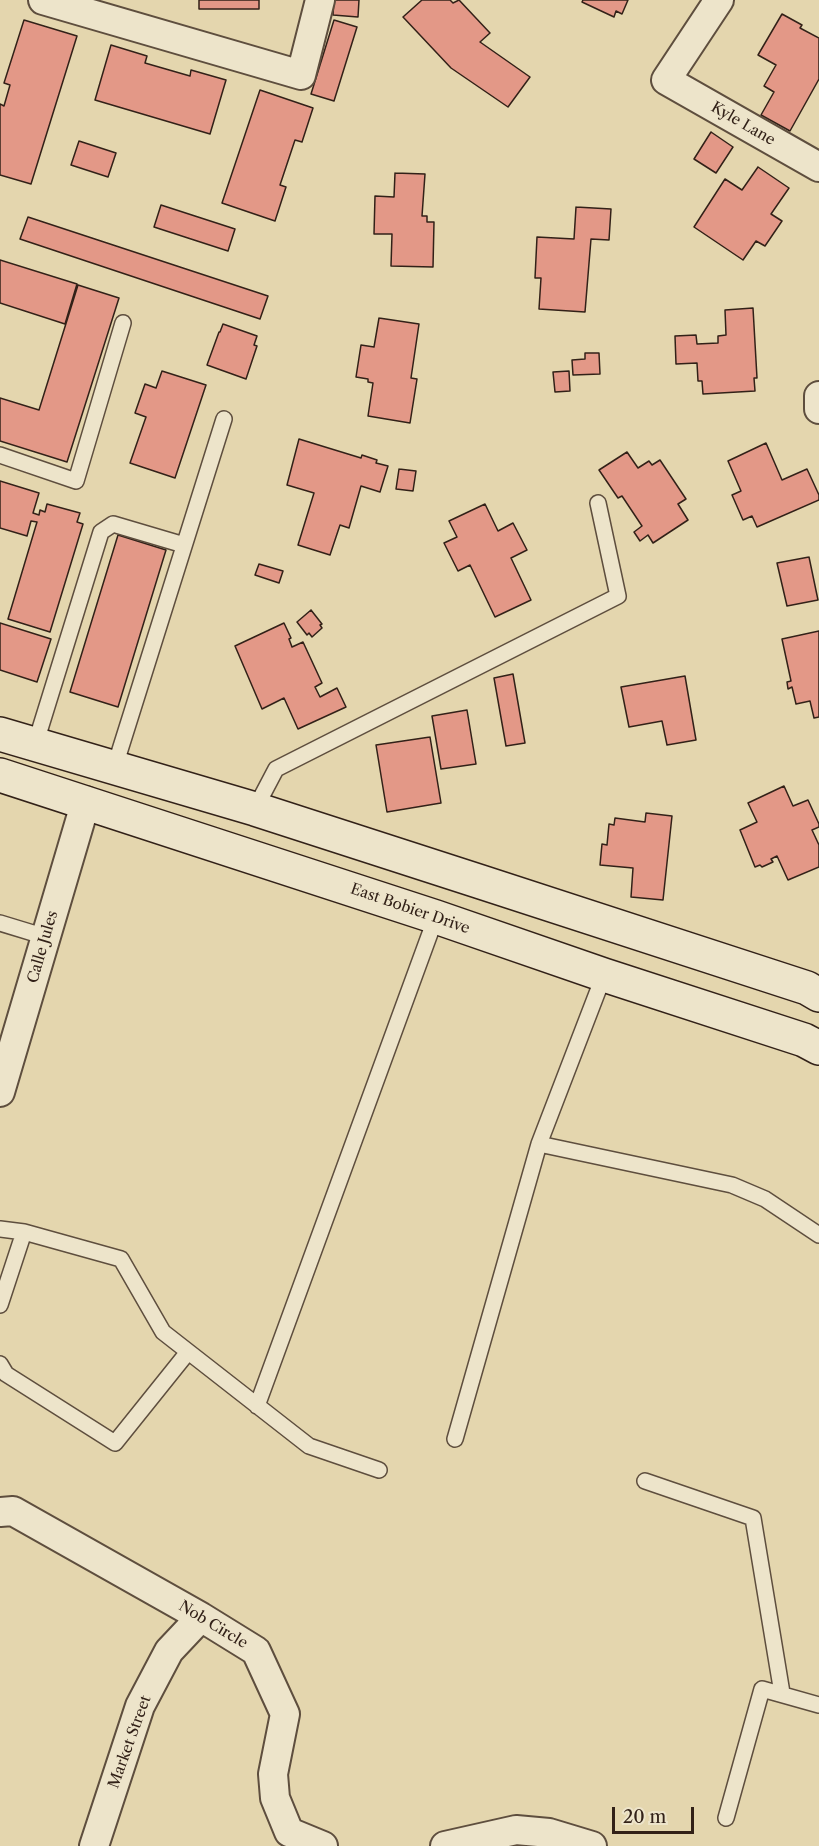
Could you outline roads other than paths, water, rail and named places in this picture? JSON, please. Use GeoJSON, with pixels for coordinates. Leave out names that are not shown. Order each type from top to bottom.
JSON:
{"type":"FeatureCollection","features":[{"type":"Feature","properties":{"kind":"main road"},"geometry":{"type":"LineString","coordinates":[[0,734],[255,809],[807,988],[819,995]]}},
{"type":"Feature","properties":{"kind":"main road","name":"East Bobier Drive"},"geometry":{"type":"LineString","coordinates":[[0,775],[86,801],[436,917],[804,1040],[819,1048]]}},
{"type":"Feature","properties":{"kind":"street"},"geometry":{"type":"LineString","coordinates":[[43,0],[302,75],[320,0]]}},
{"type":"Feature","properties":{"kind":"street","name":"Kyle Lane"},"geometry":{"type":"LineString","coordinates":[[719,0],[666,80],[819,167]]}},
{"type":"Feature","properties":{"kind":"street"},"geometry":{"type":"LineString","coordinates":[[819,396],[819,409]]}},
{"type":"Feature","properties":{"kind":"street","name":"Calle Jules"},"geometry":{"type":"LineString","coordinates":[[0,1092],[86,801]]}},
{"type":"Feature","properties":{"kind":"street","name":"Nob Circle"},"geometry":{"type":"LineString","coordinates":[[0,1512],[13,1510],[201,1617],[256,1651],[285,1714],[273,1774],[275,1798],[289,1832],[323,1846]]}},
{"type":"Feature","properties":{"kind":"street","name":"Market Street"},"geometry":{"type":"LineString","coordinates":[[94,1846],[140,1706],[170,1652],[201,1617]]}},
{"type":"Feature","properties":{"kind":"street"},"geometry":{"type":"LineString","coordinates":[[445,1846],[516,1830],[549,1833],[592,1846]]}},
{"type":"Feature","properties":{"kind":"lane"},"geometry":{"type":"LineString","coordinates":[[0,456],[76,481],[123,323]]}},
{"type":"Feature","properties":{"kind":"lane"},"geometry":{"type":"LineString","coordinates":[[114,769],[224,419]]}},
{"type":"Feature","properties":{"kind":"lane"},"geometry":{"type":"LineString","coordinates":[[255,809],[276,769],[618,596],[598,503]]}},
{"type":"Feature","properties":{"kind":"lane"},"geometry":{"type":"LineString","coordinates":[[35,745],[101,532],[114,524],[184,545]]}},
{"type":"Feature","properties":{"kind":"lane"},"geometry":{"type":"LineString","coordinates":[[256,1406],[436,917]]}},
{"type":"Feature","properties":{"kind":"lane"},"geometry":{"type":"LineString","coordinates":[[0,923],[46,937]]}},
{"type":"Feature","properties":{"kind":"lane"},"geometry":{"type":"LineString","coordinates":[[455,1440],[539,1144],[604,975]]}},
{"type":"Feature","properties":{"kind":"lane"},"geometry":{"type":"LineString","coordinates":[[539,1144],[732,1185],[765,1199],[819,1235]]}},
{"type":"Feature","properties":{"kind":"lane"},"geometry":{"type":"LineString","coordinates":[[0,1229],[24,1232],[121,1259],[163,1332],[309,1446],[379,1470]]}},
{"type":"Feature","properties":{"kind":"lane"},"geometry":{"type":"LineString","coordinates":[[0,1305],[24,1232]]}},
{"type":"Feature","properties":{"kind":"lane"},"geometry":{"type":"LineString","coordinates":[[0,1364],[6,1374],[116,1443],[188,1352]]}},
{"type":"Feature","properties":{"kind":"lane"},"geometry":{"type":"LineString","coordinates":[[645,1481],[753,1518],[782,1693]]}},
{"type":"Feature","properties":{"kind":"lane"},"geometry":{"type":"LineString","coordinates":[[726,1818],[762,1689],[819,1705]]}}]}
